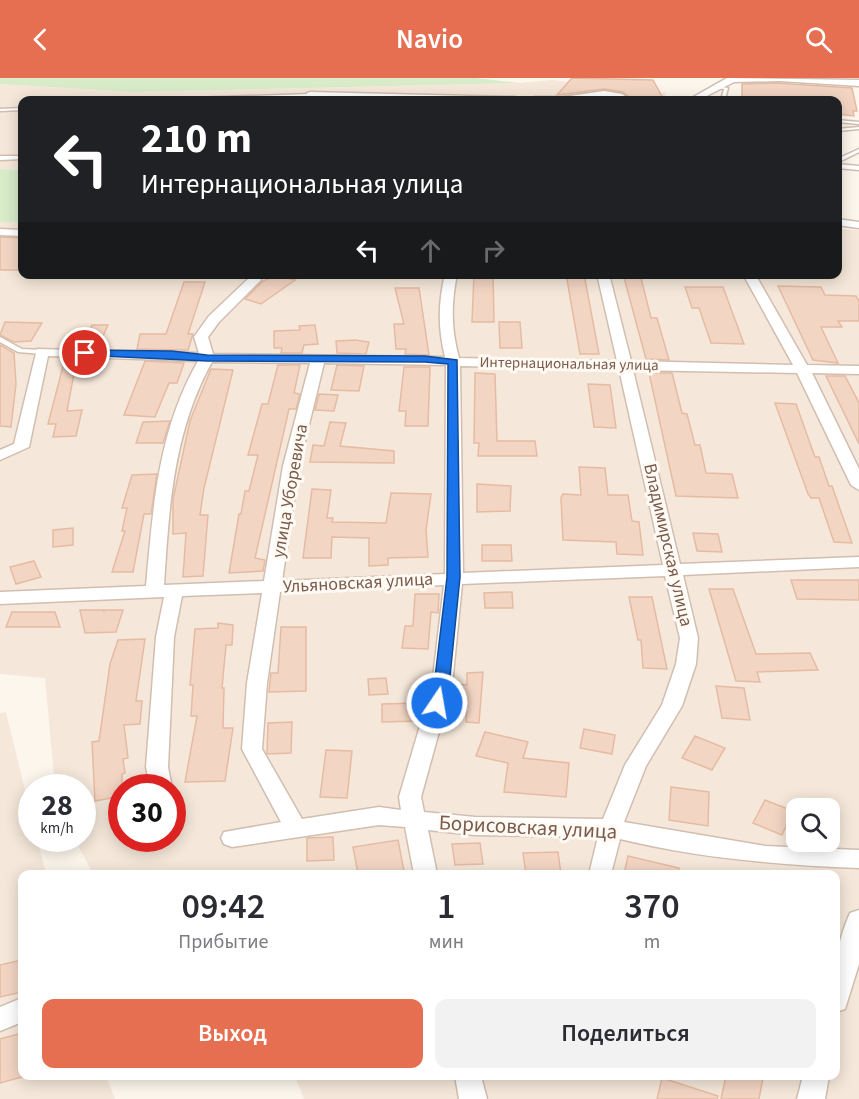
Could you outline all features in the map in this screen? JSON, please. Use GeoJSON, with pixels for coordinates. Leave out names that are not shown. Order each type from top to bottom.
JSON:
{"type":"FeatureCollection","features":[{"type":"Feature","properties":{"kind":"street"},"geometry":{"type":"LineString","coordinates":[[700,96],[732,79],[775,78],[859,83]]}},
{"type":"Feature","properties":{"kind":"street"},"geometry":{"type":"LineString","coordinates":[[581,96],[599,92],[619,96]]}},
{"type":"Feature","properties":{"kind":"street"},"geometry":{"type":"LineString","coordinates":[[842,223],[859,225]]}},
{"type":"Feature","properties":{"kind":"street"},"geometry":{"type":"LineString","coordinates":[[0,232],[18,233]]}},
{"type":"Feature","properties":{"kind":"street"},"geometry":{"type":"LineString","coordinates":[[159,774],[165,637],[165,466],[189,385],[207,358],[201,337],[214,319],[255,279]]}},
{"type":"Feature","properties":{"kind":"street"},"geometry":{"type":"LineString","coordinates":[[424,870],[410,797],[442,686],[454,577],[453,362],[446,334],[445,302],[450,279]]}},
{"type":"Feature","properties":{"kind":"street","name":"Владимирская улица"},"geometry":{"type":"LineString","coordinates":[[601,870],[611,828],[636,765],[672,706],[686,664],[689,638],[604,279]]}},
{"type":"Feature","properties":{"kind":"street"},"geometry":{"type":"LineString","coordinates":[[752,279],[802,368],[859,485]]}},
{"type":"Feature","properties":{"kind":"street"},"geometry":{"type":"LineString","coordinates":[[5,454],[21,447],[42,352]]}},
{"type":"Feature","properties":{"kind":"street","name":"Интернациональная улица"},"geometry":{"type":"LineString","coordinates":[[42,352],[207,358],[425,359],[453,362],[859,370]]}},
{"type":"Feature","properties":{"kind":"street","name":"улица Уборевича"},"geometry":{"type":"LineString","coordinates":[[297,829],[252,749],[257,683],[274,587],[291,466],[318,358]]}},
{"type":"Feature","properties":{"kind":"street","name":"Ульяновская улица"},"geometry":{"type":"LineString","coordinates":[[0,598],[454,577],[675,571],[859,562]]}},
{"type":"Feature","properties":{"kind":"street","name":"Борисовская улица"},"geometry":{"type":"LineString","coordinates":[[232,838],[379,816],[475,826],[611,828],[652,838],[765,855],[859,859]]}},
{"type":"Feature","properties":{"kind":"street"},"geometry":{"type":"LineString","coordinates":[[840,987],[859,920]]}},
{"type":"Feature","properties":{"kind":"street"},"geometry":{"type":"LineString","coordinates":[[0,1018],[18,1011]]}},
{"type":"Feature","properties":{"kind":"street"},"geometry":{"type":"LineString","coordinates":[[469,1080],[473,1099]]}},
{"type":"Feature","properties":{"kind":"street"},"geometry":{"type":"LineString","coordinates":[[811,1099],[815,1080]]}},
{"type":"Feature","properties":{"kind":"lane"},"geometry":{"type":"LineString","coordinates":[[717,87],[726,88],[724,96]]}},
{"type":"Feature","properties":{"kind":"lane"},"geometry":{"type":"LineString","coordinates":[[0,110],[18,109]]}},
{"type":"Feature","properties":{"kind":"lane"},"geometry":{"type":"LineString","coordinates":[[842,121],[859,123]]}},
{"type":"Feature","properties":{"kind":"lane"},"geometry":{"type":"LineString","coordinates":[[842,130],[859,128]]}},
{"type":"Feature","properties":{"kind":"lane"},"geometry":{"type":"LineString","coordinates":[[842,161],[859,150]]}},
{"type":"Feature","properties":{"kind":"lane"},"geometry":{"type":"LineString","coordinates":[[0,158],[18,158]]}},
{"type":"Feature","properties":{"kind":"lane"},"geometry":{"type":"LineString","coordinates":[[842,165],[859,168]]}},
{"type":"Feature","properties":{"kind":"lane"},"geometry":{"type":"LineString","coordinates":[[0,339],[20,351],[42,352]]}},
{"type":"Feature","properties":{"kind":"shaded area"},"geometry":{"type":"Polygon","coordinates":[[[552,80],[666,93],[665,96],[18,96],[18,170],[0,169],[0,84],[133,92],[519,83],[552,80]]]}},
{"type":"Feature","properties":{"kind":"shaded area"},"geometry":{"type":"Polygon","coordinates":[[[0,222],[18,222],[18,279],[842,279],[842,229],[859,230],[859,1099],[304,1099],[297,1080],[840,1080],[840,870],[91,870],[82,852],[96,852],[96,774],[54,774],[45,678],[0,674],[0,222]]]}},
{"type":"Feature","properties":{"kind":"shaded area"},"geometry":{"type":"Polygon","coordinates":[[[6,712],[21,774],[18,774],[18,852],[40,852],[45,870],[18,870],[18,1080],[108,1080],[115,1099],[0,1099],[0,713],[6,712]]]}},
{"type":"Feature","properties":{"kind":"green space"},"geometry":{"type":"Polygon","coordinates":[[[0,78],[476,78],[519,83],[133,92],[0,84],[0,78]]]}},
{"type":"Feature","properties":{"kind":"green space"},"geometry":{"type":"Polygon","coordinates":[[[0,169],[18,170],[18,222],[0,222],[0,169]]]}},
{"type":"Feature","properties":{"kind":"building"},"geometry":{"type":"Polygon","coordinates":[[[572,78],[653,80],[662,96],[628,96],[623,92],[604,89],[557,95],[572,78]]]}},
{"type":"Feature","properties":{"kind":"building"},"geometry":{"type":"Polygon","coordinates":[[[775,83],[852,88],[857,111],[853,111],[854,116],[842,115],[842,96],[742,96],[742,84],[775,83]]]}},
{"type":"Feature","properties":{"kind":"building"},"geometry":{"type":"Polygon","coordinates":[[[0,237],[18,238],[18,270],[0,270],[0,237]]]}},
{"type":"Feature","properties":{"kind":"building"},"geometry":{"type":"Polygon","coordinates":[[[267,279],[295,280],[261,304],[245,299],[267,279]]]}},
{"type":"Feature","properties":{"kind":"building"},"geometry":{"type":"Polygon","coordinates":[[[474,279],[493,279],[494,322],[472,322],[474,279]]]}},
{"type":"Feature","properties":{"kind":"building"},"geometry":{"type":"Polygon","coordinates":[[[567,279],[585,279],[599,354],[580,354],[567,279]]]}},
{"type":"Feature","properties":{"kind":"building"},"geometry":{"type":"Polygon","coordinates":[[[624,279],[641,279],[651,318],[657,318],[669,360],[646,359],[624,279]]]}},
{"type":"Feature","properties":{"kind":"building"},"geometry":{"type":"Polygon","coordinates":[[[184,282],[205,282],[188,334],[193,334],[188,350],[137,349],[140,334],[166,334],[184,282]]]}},
{"type":"Feature","properties":{"kind":"building"},"geometry":{"type":"Polygon","coordinates":[[[778,286],[821,287],[825,295],[856,296],[859,301],[859,321],[838,321],[842,327],[821,327],[838,363],[813,360],[778,286]]]}},
{"type":"Feature","properties":{"kind":"building"},"geometry":{"type":"Polygon","coordinates":[[[685,287],[723,287],[744,344],[711,343],[699,308],[692,308],[685,287]]]}},
{"type":"Feature","properties":{"kind":"building"},"geometry":{"type":"Polygon","coordinates":[[[395,288],[419,288],[429,355],[405,354],[406,349],[396,349],[394,324],[404,324],[395,288]]]}},
{"type":"Feature","properties":{"kind":"building"},"geometry":{"type":"Polygon","coordinates":[[[5,322],[42,323],[31,341],[14,342],[0,335],[5,322]]]}},
{"type":"Feature","properties":{"kind":"building"},"geometry":{"type":"Polygon","coordinates":[[[499,322],[520,322],[522,348],[500,348],[499,322]]]}},
{"type":"Feature","properties":{"kind":"building"},"geometry":{"type":"Polygon","coordinates":[[[92,325],[108,325],[99,345],[83,344],[92,325]]]}},
{"type":"Feature","properties":{"kind":"building"},"geometry":{"type":"Polygon","coordinates":[[[315,325],[318,344],[304,345],[302,353],[281,353],[282,348],[274,348],[274,331],[300,330],[299,326],[315,325]]]}},
{"type":"Feature","properties":{"kind":"building"},"geometry":{"type":"Polygon","coordinates":[[[336,341],[369,342],[366,354],[337,353],[336,341]]]}},
{"type":"Feature","properties":{"kind":"building"},"geometry":{"type":"Polygon","coordinates":[[[0,345],[14,353],[16,384],[11,427],[0,426],[0,345]]]}},
{"type":"Feature","properties":{"kind":"building"},"geometry":{"type":"Polygon","coordinates":[[[145,361],[184,363],[177,383],[169,383],[155,417],[124,415],[145,361]]]}},
{"type":"Feature","properties":{"kind":"building"},"geometry":{"type":"Polygon","coordinates":[[[278,365],[300,365],[294,393],[300,394],[296,409],[289,409],[255,558],[265,560],[263,571],[229,573],[239,514],[241,514],[245,491],[249,491],[258,455],[248,455],[262,404],[268,404],[278,365]]]}},
{"type":"Feature","properties":{"kind":"building"},"geometry":{"type":"Polygon","coordinates":[[[337,365],[364,366],[359,391],[331,390],[337,365]]]}},
{"type":"Feature","properties":{"kind":"building"},"geometry":{"type":"Polygon","coordinates":[[[63,366],[75,368],[67,411],[82,410],[76,436],[53,437],[56,424],[48,424],[63,366]]]}},
{"type":"Feature","properties":{"kind":"building"},"geometry":{"type":"Polygon","coordinates":[[[404,367],[430,367],[428,426],[405,426],[406,411],[399,411],[404,367]]]}},
{"type":"Feature","properties":{"kind":"building"},"geometry":{"type":"Polygon","coordinates":[[[211,369],[233,370],[204,488],[200,515],[208,515],[203,576],[183,577],[186,533],[173,534],[173,499],[190,421],[211,369]]]}},
{"type":"Feature","properties":{"kind":"building"},"geometry":{"type":"Polygon","coordinates":[[[475,373],[495,374],[497,441],[535,441],[537,456],[478,456],[479,443],[474,443],[475,373]]]}},
{"type":"Feature","properties":{"kind":"building"},"geometry":{"type":"Polygon","coordinates":[[[649,373],[672,373],[682,413],[687,414],[695,445],[700,445],[706,473],[732,474],[738,498],[676,496],[649,373]]]}},
{"type":"Feature","properties":{"kind":"building"},"geometry":{"type":"Polygon","coordinates":[[[826,376],[845,376],[859,403],[859,444],[826,376]]]}},
{"type":"Feature","properties":{"kind":"building"},"geometry":{"type":"Polygon","coordinates":[[[588,384],[610,385],[616,428],[594,427],[588,384]]]}},
{"type":"Feature","properties":{"kind":"building"},"geometry":{"type":"Polygon","coordinates":[[[319,394],[338,395],[334,411],[315,410],[319,394]]]}},
{"type":"Feature","properties":{"kind":"building"},"geometry":{"type":"Polygon","coordinates":[[[775,403],[796,404],[815,457],[819,457],[829,486],[832,486],[852,543],[834,542],[819,498],[811,498],[808,494],[775,403]]]}},
{"type":"Feature","properties":{"kind":"building"},"geometry":{"type":"Polygon","coordinates":[[[170,421],[163,443],[136,443],[143,422],[170,421]]]}},
{"type":"Feature","properties":{"kind":"building"},"geometry":{"type":"Polygon","coordinates":[[[330,422],[346,423],[340,446],[394,451],[394,463],[310,462],[313,445],[324,446],[330,422]]]}},
{"type":"Feature","properties":{"kind":"building"},"geometry":{"type":"Polygon","coordinates":[[[579,467],[605,468],[608,495],[628,495],[632,521],[639,522],[643,555],[617,554],[616,542],[563,540],[561,498],[563,494],[581,495],[579,467]]]}},
{"type":"Feature","properties":{"kind":"building"},"geometry":{"type":"Polygon","coordinates":[[[157,474],[151,514],[144,514],[133,572],[112,572],[125,531],[122,531],[127,508],[122,508],[132,475],[157,474]]]}},
{"type":"Feature","properties":{"kind":"building"},"geometry":{"type":"Polygon","coordinates":[[[477,484],[511,486],[510,511],[477,512],[477,484]]]}},
{"type":"Feature","properties":{"kind":"building"},"geometry":{"type":"Polygon","coordinates":[[[312,489],[331,490],[327,518],[333,518],[332,522],[386,523],[391,493],[431,494],[426,530],[428,557],[388,558],[388,565],[369,566],[369,538],[332,537],[331,558],[303,558],[312,489]]]}},
{"type":"Feature","properties":{"kind":"building"},"geometry":{"type":"Polygon","coordinates":[[[73,528],[73,545],[53,547],[53,530],[73,528]]]}},
{"type":"Feature","properties":{"kind":"building"},"geometry":{"type":"Polygon","coordinates":[[[693,533],[718,534],[722,552],[697,551],[693,533]]]}},
{"type":"Feature","properties":{"kind":"building"},"geometry":{"type":"Polygon","coordinates":[[[482,545],[511,545],[512,561],[482,561],[482,545]]]}},
{"type":"Feature","properties":{"kind":"building"},"geometry":{"type":"Polygon","coordinates":[[[34,561],[41,577],[16,584],[10,567],[34,561]]]}},
{"type":"Feature","properties":{"kind":"building"},"geometry":{"type":"Polygon","coordinates":[[[791,580],[859,580],[859,600],[797,599],[791,580]]]}},
{"type":"Feature","properties":{"kind":"building"},"geometry":{"type":"Polygon","coordinates":[[[709,589],[733,589],[756,654],[810,653],[818,670],[757,672],[760,682],[736,681],[709,589]]]}},
{"type":"Feature","properties":{"kind":"building"},"geometry":{"type":"Polygon","coordinates":[[[512,592],[513,608],[485,608],[484,593],[512,592]]]}},
{"type":"Feature","properties":{"kind":"building"},"geometry":{"type":"Polygon","coordinates":[[[415,594],[439,594],[438,613],[431,612],[428,649],[402,648],[405,626],[413,626],[415,594]]]}},
{"type":"Feature","properties":{"kind":"building"},"geometry":{"type":"Polygon","coordinates":[[[629,597],[652,597],[667,669],[643,668],[641,640],[638,640],[629,597]]]}},
{"type":"Feature","properties":{"kind":"building"},"geometry":{"type":"Polygon","coordinates":[[[80,610],[103,610],[104,612],[104,610],[123,610],[116,632],[85,633],[80,610]]]}},
{"type":"Feature","properties":{"kind":"building"},"geometry":{"type":"Polygon","coordinates":[[[12,612],[55,612],[60,627],[6,627],[12,612]]]}},
{"type":"Feature","properties":{"kind":"building"},"geometry":{"type":"Polygon","coordinates":[[[218,623],[233,625],[232,645],[226,645],[222,688],[224,688],[223,728],[233,728],[225,781],[186,782],[197,716],[191,716],[193,685],[190,685],[195,629],[218,628],[218,623]]]}},
{"type":"Feature","properties":{"kind":"building"},"geometry":{"type":"Polygon","coordinates":[[[281,627],[306,627],[306,691],[269,692],[271,673],[278,673],[281,627]]]}},
{"type":"Feature","properties":{"kind":"building"},"geometry":{"type":"Polygon","coordinates":[[[145,639],[136,701],[142,701],[140,724],[124,725],[128,758],[123,759],[125,773],[108,774],[108,799],[96,801],[96,774],[94,774],[92,742],[99,741],[110,664],[118,640],[145,639]]]}},
{"type":"Feature","properties":{"kind":"building"},"geometry":{"type":"Polygon","coordinates":[[[483,672],[479,723],[466,722],[467,704],[455,703],[457,684],[467,685],[467,673],[483,672]]]}},
{"type":"Feature","properties":{"kind":"building"},"geometry":{"type":"Polygon","coordinates":[[[386,678],[388,694],[369,695],[368,679],[386,678]]]}},
{"type":"Feature","properties":{"kind":"building"},"geometry":{"type":"Polygon","coordinates":[[[716,686],[744,688],[750,720],[722,718],[716,686]]]}},
{"type":"Feature","properties":{"kind":"building"},"geometry":{"type":"Polygon","coordinates":[[[418,703],[419,721],[382,722],[382,704],[418,703]]]}},
{"type":"Feature","properties":{"kind":"building"},"geometry":{"type":"Polygon","coordinates":[[[292,722],[291,753],[267,754],[268,723],[292,722]]]}},
{"type":"Feature","properties":{"kind":"building"},"geometry":{"type":"Polygon","coordinates":[[[584,729],[615,735],[612,754],[580,748],[584,729]]]}},
{"type":"Feature","properties":{"kind":"building"},"geometry":{"type":"Polygon","coordinates":[[[485,732],[528,742],[523,758],[569,763],[566,797],[504,792],[508,763],[476,756],[485,732]]]}},
{"type":"Feature","properties":{"kind":"building"},"geometry":{"type":"Polygon","coordinates":[[[695,736],[725,748],[712,770],[682,758],[695,736]]]}},
{"type":"Feature","properties":{"kind":"building"},"geometry":{"type":"Polygon","coordinates":[[[326,750],[352,751],[347,798],[320,797],[326,750]]]}},
{"type":"Feature","properties":{"kind":"building"},"geometry":{"type":"Polygon","coordinates":[[[671,787],[709,792],[708,826],[669,820],[671,787]]]}},
{"type":"Feature","properties":{"kind":"building"},"geometry":{"type":"Polygon","coordinates":[[[765,800],[786,808],[786,826],[782,835],[753,823],[765,800]]]}},
{"type":"Feature","properties":{"kind":"building"},"geometry":{"type":"Polygon","coordinates":[[[333,837],[334,860],[307,861],[307,838],[333,837]]]}},
{"type":"Feature","properties":{"kind":"building"},"geometry":{"type":"Polygon","coordinates":[[[398,840],[404,870],[357,870],[353,847],[398,840]]]}},
{"type":"Feature","properties":{"kind":"building"},"geometry":{"type":"Polygon","coordinates":[[[480,843],[483,864],[455,865],[452,844],[480,843]]]}},
{"type":"Feature","properties":{"kind":"building"},"geometry":{"type":"Polygon","coordinates":[[[558,852],[560,870],[525,870],[523,853],[558,852]]]}},
{"type":"Feature","properties":{"kind":"building"},"geometry":{"type":"Polygon","coordinates":[[[628,856],[679,868],[679,870],[625,870],[628,856]]]}},
{"type":"Feature","properties":{"kind":"building"},"geometry":{"type":"Polygon","coordinates":[[[18,961],[18,993],[0,997],[0,965],[18,961]]]}},
{"type":"Feature","properties":{"kind":"building"},"geometry":{"type":"Polygon","coordinates":[[[18,1034],[18,1078],[0,1083],[0,1039],[18,1034]]]}},
{"type":"Feature","properties":{"kind":"building"},"geometry":{"type":"Polygon","coordinates":[[[662,1080],[668,1080],[718,1096],[717,1099],[657,1099],[662,1080]]]}},
{"type":"Feature","properties":{"kind":"building"},"geometry":{"type":"Polygon","coordinates":[[[725,1080],[763,1080],[759,1099],[721,1099],[725,1080]]]}},
{"type":"Feature","properties":{"kind":"route"},"geometry":{"type":"LineString","coordinates":[[85,353],[207,358],[425,359],[453,362],[454,577],[442,686],[437,703]]}}]}
